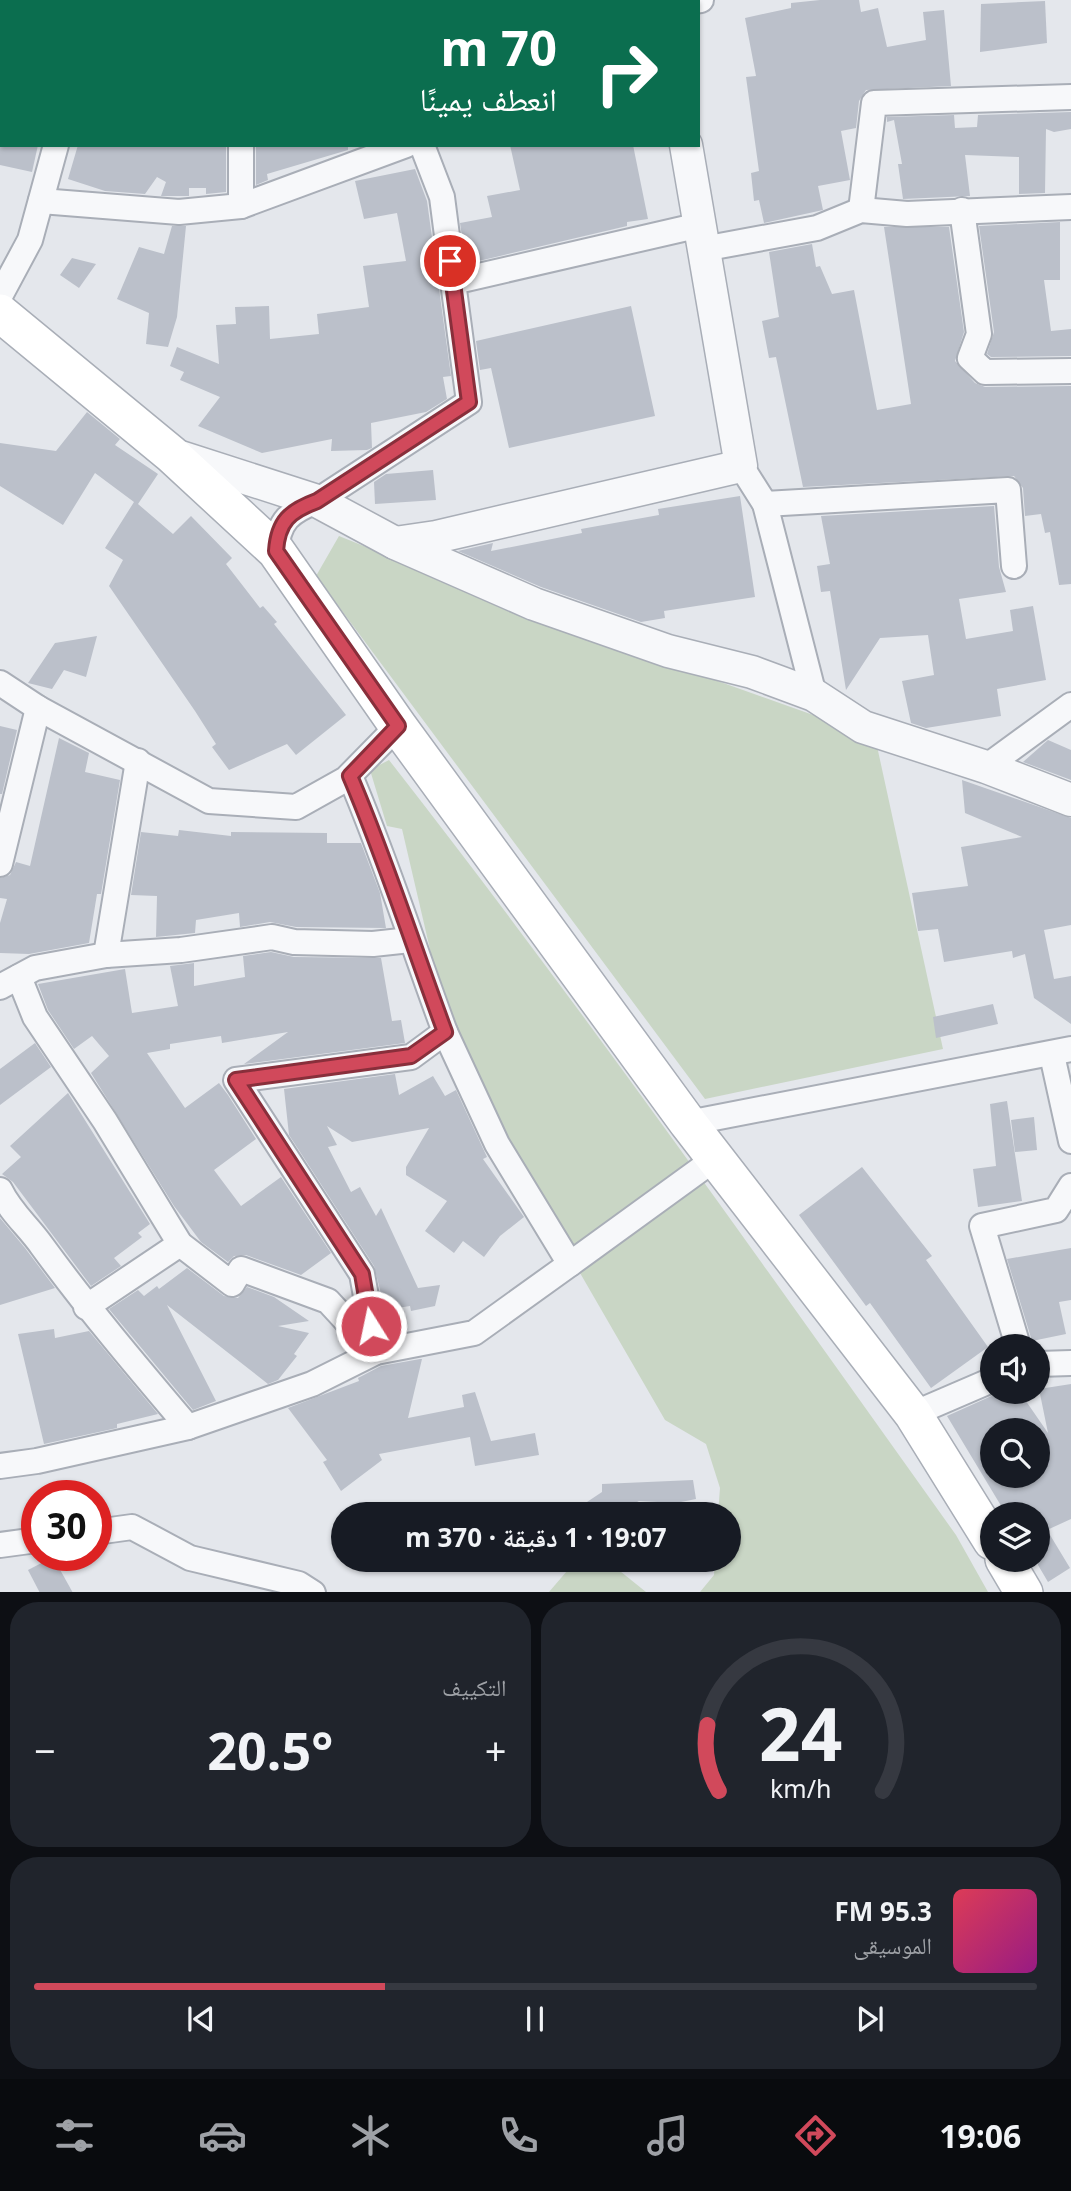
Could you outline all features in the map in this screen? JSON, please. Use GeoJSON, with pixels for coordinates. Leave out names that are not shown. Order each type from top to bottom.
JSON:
{"type":"FeatureCollection","features":[{"type":"Feature","properties":{"kind":"main road"},"geometry":{"type":"LineString","coordinates":[[0,313],[171,454],[276,551],[398,726],[688,1123],[913,1414],[980,1522]]}},
{"type":"Feature","properties":{"kind":"main road"},"geometry":{"type":"LineString","coordinates":[[1012,1572],[1024,1592]]}},
{"type":"Feature","properties":{"kind":"street"},"geometry":{"type":"LineString","coordinates":[[862,210],[874,103],[1071,97]]}},
{"type":"Feature","properties":{"kind":"street"},"geometry":{"type":"LineString","coordinates":[[0,296],[30,240],[56,147]]}},
{"type":"Feature","properties":{"kind":"street"},"geometry":{"type":"LineString","coordinates":[[241,147],[241,206]]}},
{"type":"Feature","properties":{"kind":"street"},"geometry":{"type":"LineString","coordinates":[[41,201],[179,212],[241,206],[401,147]]}},
{"type":"Feature","properties":{"kind":"street"},"geometry":{"type":"LineString","coordinates":[[276,551],[277,531],[291,511],[317,501],[469,402],[442,197],[423,147]]}},
{"type":"Feature","properties":{"kind":"street"},"geometry":{"type":"LineString","coordinates":[[686,147],[741,466],[765,504],[814,695]]}},
{"type":"Feature","properties":{"kind":"street"},"geometry":{"type":"LineString","coordinates":[[453,282],[701,237],[817,228],[862,210],[907,214],[1071,207]]}},
{"type":"Feature","properties":{"kind":"street"},"geometry":{"type":"LineString","coordinates":[[962,210],[979,334],[970,358],[985,372],[1071,371]]}},
{"type":"Feature","properties":{"kind":"street"},"geometry":{"type":"LineString","coordinates":[[171,454],[317,501],[395,543],[534,604],[668,651],[752,672],[814,695],[863,727],[986,767],[1071,800]]}},
{"type":"Feature","properties":{"kind":"street"},"geometry":{"type":"LineString","coordinates":[[395,543],[436,537],[741,466]]}},
{"type":"Feature","properties":{"kind":"street"},"geometry":{"type":"LineString","coordinates":[[765,504],[1007,490],[1014,566]]}},
{"type":"Feature","properties":{"kind":"street"},"geometry":{"type":"LineString","coordinates":[[0,683],[38,708],[209,801],[296,807],[350,776],[398,726]]}},
{"type":"Feature","properties":{"kind":"street"},"geometry":{"type":"LineString","coordinates":[[986,767],[1071,705]]}},
{"type":"Feature","properties":{"kind":"street"},"geometry":{"type":"LineString","coordinates":[[0,864],[38,708]]}},
{"type":"Feature","properties":{"kind":"street"},"geometry":{"type":"LineString","coordinates":[[106,955],[138,761]]}},
{"type":"Feature","properties":{"kind":"street"},"geometry":{"type":"LineString","coordinates":[[350,776],[398,896],[410,940],[445,1032],[497,1144],[570,1264]]}},
{"type":"Feature","properties":{"kind":"street"},"geometry":{"type":"LineString","coordinates":[[376,1352],[328,1301],[241,1269],[232,1284],[180,1244],[105,1121],[10,982],[35,968],[106,955],[181,950],[272,937],[294,942],[373,944],[410,940]]}},
{"type":"Feature","properties":{"kind":"street"},"geometry":{"type":"LineString","coordinates":[[376,1352],[362,1274],[236,1080],[411,1056],[445,1032]]}},
{"type":"Feature","properties":{"kind":"street"},"geometry":{"type":"LineString","coordinates":[[688,1123],[1061,1052],[1071,1141]]}},
{"type":"Feature","properties":{"kind":"street"},"geometry":{"type":"LineString","coordinates":[[0,1466],[37,1461],[188,1427],[312,1384],[376,1352],[474,1333],[716,1158]]}},
{"type":"Feature","properties":{"kind":"street"},"geometry":{"type":"LineString","coordinates":[[1014,1334],[982,1226],[1056,1210],[1071,1186]]}},
{"type":"Feature","properties":{"kind":"street"},"geometry":{"type":"LineString","coordinates":[[0,1191],[9,1210],[39,1242],[86,1307],[188,1427]]}},
{"type":"Feature","properties":{"kind":"street"},"geometry":{"type":"LineString","coordinates":[[86,1307],[180,1244]]}},
{"type":"Feature","properties":{"kind":"street"},"geometry":{"type":"LineString","coordinates":[[1050,1364],[1071,1363]]}},
{"type":"Feature","properties":{"kind":"street"},"geometry":{"type":"LineString","coordinates":[[913,1414],[980,1385]]}},
{"type":"Feature","properties":{"kind":"street"},"geometry":{"type":"LineString","coordinates":[[112,1530],[132,1527],[190,1558],[299,1584],[313,1592]]}},
{"type":"Feature","properties":{"kind":"street"},"geometry":{"type":"LineString","coordinates":[[0,1545],[21,1542]]}},
{"type":"Feature","properties":{"kind":"green space"},"geometry":{"type":"Polygon","coordinates":[[[339,536],[549,621],[875,737],[943,1049],[705,1099],[316,576],[339,536]]]}},
{"type":"Feature","properties":{"kind":"green space"},"geometry":{"type":"Polygon","coordinates":[[[389,760],[535,951],[956,1535],[988,1592],[700,1592],[714,1572],[741,1572],[741,1502],[719,1502],[720,1488],[706,1444],[665,1420],[502,1138],[443,1005],[402,829],[387,826],[370,770],[389,760]]]}},
{"type":"Feature","properties":{"kind":"green space"},"geometry":{"type":"Polygon","coordinates":[[[566,1572],[621,1572],[646,1592],[549,1592],[566,1572]]]}},
{"type":"Feature","properties":{"kind":"building"},"geometry":{"type":"Polygon","coordinates":[[[859,0],[861,12],[878,8],[887,47],[926,40],[923,12],[944,10],[951,86],[866,90],[859,101],[856,128],[841,131],[850,180],[818,186],[823,210],[764,223],[759,200],[754,201],[751,173],[759,171],[746,77],[756,76],[745,18],[791,8],[791,3],[859,0]]]}},
{"type":"Feature","properties":{"kind":"building"},"geometry":{"type":"Polygon","coordinates":[[[1045,1],[1047,43],[980,52],[981,4],[1045,1]]]}},
{"type":"Feature","properties":{"kind":"building"},"geometry":{"type":"Polygon","coordinates":[[[1071,112],[1071,129],[1054,132],[1046,129],[1045,193],[1019,194],[1019,157],[965,155],[970,196],[903,199],[898,164],[902,164],[894,120],[887,122],[887,117],[954,115],[955,128],[977,127],[978,115],[1071,112]]]}},
{"type":"Feature","properties":{"kind":"building"},"geometry":{"type":"Polygon","coordinates":[[[0,147],[38,147],[32,172],[0,165],[0,147]]]}},
{"type":"Feature","properties":{"kind":"building"},"geometry":{"type":"Polygon","coordinates":[[[77,147],[226,147],[226,192],[206,194],[206,188],[189,188],[189,196],[161,196],[166,182],[157,177],[145,194],[105,191],[68,179],[77,147]]]}},
{"type":"Feature","properties":{"kind":"building"},"geometry":{"type":"Polygon","coordinates":[[[256,147],[348,147],[348,150],[267,174],[268,180],[256,185],[256,147]]]}},
{"type":"Feature","properties":{"kind":"building"},"geometry":{"type":"Polygon","coordinates":[[[510,147],[633,147],[648,219],[627,222],[627,226],[466,264],[460,223],[492,217],[487,196],[520,190],[510,147]]]}},
{"type":"Feature","properties":{"kind":"building"},"geometry":{"type":"Polygon","coordinates":[[[415,169],[427,201],[451,376],[443,377],[447,399],[426,412],[371,423],[372,448],[367,450],[331,451],[332,439],[262,453],[198,426],[220,397],[180,380],[184,372],[170,366],[177,347],[219,364],[216,325],[236,324],[235,307],[269,306],[270,339],[319,334],[317,314],[369,307],[363,266],[406,261],[397,213],[364,219],[355,181],[415,169]]]}},
{"type":"Feature","properties":{"kind":"building"},"geometry":{"type":"Polygon","coordinates":[[[1060,222],[1060,280],[1044,280],[1051,331],[1071,329],[1071,356],[991,357],[987,354],[994,332],[979,226],[1060,222]]]}},
{"type":"Feature","properties":{"kind":"building"},"geometry":{"type":"Polygon","coordinates":[[[172,226],[186,226],[177,317],[168,347],[146,344],[149,313],[117,299],[139,247],[164,254],[172,226]]]}},
{"type":"Feature","properties":{"kind":"building"},"geometry":{"type":"Polygon","coordinates":[[[884,227],[949,227],[964,332],[955,361],[975,383],[985,387],[1071,386],[1071,584],[1059,585],[1050,532],[1045,533],[1041,514],[1025,516],[1023,488],[1014,476],[803,487],[776,357],[769,358],[762,321],[779,317],[769,252],[812,244],[816,267],[820,266],[832,294],[854,290],[877,410],[911,404],[884,227]]]}},
{"type":"Feature","properties":{"kind":"building"},"geometry":{"type":"Polygon","coordinates":[[[72,258],[96,264],[79,288],[60,275],[72,258]]]}},
{"type":"Feature","properties":{"kind":"building"},"geometry":{"type":"Polygon","coordinates":[[[631,306],[655,416],[509,448],[491,368],[480,370],[476,341],[631,306]]]}},
{"type":"Feature","properties":{"kind":"building"},"geometry":{"type":"Polygon","coordinates":[[[87,412],[120,439],[115,445],[158,474],[138,504],[173,534],[191,516],[232,558],[226,564],[260,608],[263,606],[277,622],[274,624],[346,715],[296,755],[287,744],[229,770],[212,747],[216,744],[195,711],[109,586],[123,560],[105,548],[134,502],[95,473],[63,525],[0,486],[0,443],[56,451],[87,412]]]}},
{"type":"Feature","properties":{"kind":"building"},"geometry":{"type":"Polygon","coordinates":[[[433,470],[436,500],[375,504],[374,482],[386,474],[433,470]]]}},
{"type":"Feature","properties":{"kind":"building"},"geometry":{"type":"Polygon","coordinates":[[[740,496],[755,597],[664,611],[665,618],[641,622],[541,587],[458,551],[493,543],[491,551],[582,533],[581,529],[659,515],[658,509],[740,496]]]}},
{"type":"Feature","properties":{"kind":"building"},"geometry":{"type":"Polygon","coordinates":[[[994,506],[999,567],[1006,592],[959,599],[966,639],[1013,631],[1010,610],[1033,606],[1046,680],[997,689],[1001,716],[926,728],[911,723],[902,681],[934,675],[928,635],[880,638],[846,690],[830,591],[821,592],[817,566],[830,564],[821,516],[994,506]]]}},
{"type":"Feature","properties":{"kind":"building"},"geometry":{"type":"Polygon","coordinates":[[[97,636],[86,677],[64,670],[52,689],[28,683],[55,643],[97,636]]]}},
{"type":"Feature","properties":{"kind":"building"},"geometry":{"type":"Polygon","coordinates":[[[0,726],[17,730],[2,794],[0,794],[0,726]]]}},
{"type":"Feature","properties":{"kind":"building"},"geometry":{"type":"Polygon","coordinates":[[[59,738],[89,753],[85,772],[120,780],[101,894],[97,894],[89,943],[29,954],[0,953],[0,923],[7,899],[0,898],[0,878],[10,875],[16,862],[30,866],[59,738]]]}},
{"type":"Feature","properties":{"kind":"building"},"geometry":{"type":"Polygon","coordinates":[[[1048,740],[1071,750],[1071,780],[1023,762],[1048,740]]]}},
{"type":"Feature","properties":{"kind":"building"},"geometry":{"type":"Polygon","coordinates":[[[962,780],[1071,818],[1071,925],[1044,930],[1054,979],[1071,976],[1071,1024],[1034,998],[1025,954],[1013,958],[1012,951],[944,962],[938,929],[918,931],[912,893],[968,886],[961,847],[1022,837],[965,813],[962,780]]]}},
{"type":"Feature","properties":{"kind":"building"},"geometry":{"type":"Polygon","coordinates":[[[179,830],[231,836],[231,832],[327,833],[327,843],[361,843],[380,893],[386,928],[296,927],[270,922],[240,927],[239,913],[196,920],[195,933],[156,937],[157,896],[131,895],[141,832],[178,836],[179,830]]]}},
{"type":"Feature","properties":{"kind":"building"},"geometry":{"type":"Polygon","coordinates":[[[271,952],[294,957],[381,958],[392,1021],[401,1020],[405,1043],[244,1064],[288,1032],[222,1043],[221,1036],[170,1044],[170,1049],[147,1053],[185,1108],[219,1083],[228,1095],[256,1139],[214,1170],[241,1206],[281,1177],[331,1253],[301,1275],[246,1255],[234,1256],[228,1262],[201,1242],[174,1206],[91,1073],[109,1056],[92,1036],[74,1049],[48,1010],[38,984],[125,969],[132,1013],[178,1006],[170,966],[194,963],[194,986],[245,977],[243,956],[271,952]]]}},
{"type":"Feature","properties":{"kind":"building"},"geometry":{"type":"Polygon","coordinates":[[[993,1004],[998,1024],[936,1038],[933,1017],[993,1004]]]}},
{"type":"Feature","properties":{"kind":"building"},"geometry":{"type":"Polygon","coordinates":[[[35,1043],[51,1067],[0,1105],[0,1069],[35,1043]]]}},
{"type":"Feature","properties":{"kind":"building"},"geometry":{"type":"Polygon","coordinates":[[[395,1074],[399,1095],[433,1076],[445,1096],[456,1090],[487,1157],[483,1159],[524,1217],[500,1236],[484,1257],[463,1241],[454,1253],[425,1231],[447,1201],[406,1175],[406,1167],[429,1128],[352,1142],[327,1126],[337,1145],[328,1147],[351,1192],[360,1187],[376,1216],[381,1208],[418,1288],[440,1285],[435,1306],[411,1311],[410,1306],[385,1310],[374,1266],[289,1135],[284,1089],[395,1074]]]}},
{"type":"Feature","properties":{"kind":"building"},"geometry":{"type":"Polygon","coordinates":[[[68,1093],[150,1224],[138,1233],[142,1237],[114,1258],[121,1266],[91,1286],[13,1182],[2,1174],[21,1157],[10,1146],[68,1093]]]}},
{"type":"Feature","properties":{"kind":"building"},"geometry":{"type":"Polygon","coordinates":[[[1007,1101],[1022,1201],[978,1207],[973,1169],[996,1166],[990,1104],[1007,1101]]]}},
{"type":"Feature","properties":{"kind":"building"},"geometry":{"type":"Polygon","coordinates":[[[1034,1117],[1037,1150],[1015,1152],[1011,1120],[1034,1117]]]}},
{"type":"Feature","properties":{"kind":"building"},"geometry":{"type":"Polygon","coordinates":[[[862,1167],[932,1256],[926,1260],[980,1336],[980,1353],[931,1388],[870,1303],[866,1306],[799,1215],[862,1167]]]}},
{"type":"Feature","properties":{"kind":"building"},"geometry":{"type":"Polygon","coordinates":[[[0,1218],[25,1248],[55,1288],[0,1305],[0,1218]]]}},
{"type":"Feature","properties":{"kind":"building"},"geometry":{"type":"Polygon","coordinates":[[[1071,1248],[1071,1300],[1059,1302],[1066,1334],[1050,1337],[1050,1334],[1030,1334],[1007,1259],[1071,1248]]]}},
{"type":"Feature","properties":{"kind":"building"},"geometry":{"type":"Polygon","coordinates":[[[187,1268],[224,1296],[238,1298],[247,1287],[274,1297],[309,1321],[278,1326],[309,1333],[294,1354],[297,1356],[278,1380],[268,1384],[167,1305],[216,1401],[193,1410],[109,1309],[138,1290],[144,1296],[157,1286],[159,1289],[187,1268]]]}},
{"type":"Feature","properties":{"kind":"building"},"geometry":{"type":"Polygon","coordinates":[[[54,1329],[55,1338],[89,1331],[158,1414],[117,1424],[117,1428],[44,1444],[18,1334],[54,1329]]]}},
{"type":"Feature","properties":{"kind":"building"},"geometry":{"type":"Polygon","coordinates":[[[422,1359],[408,1418],[464,1407],[462,1395],[475,1392],[491,1441],[535,1433],[539,1455],[475,1466],[470,1437],[379,1454],[382,1460],[341,1491],[323,1462],[327,1460],[288,1408],[359,1381],[358,1378],[381,1366],[422,1359]]]}},
{"type":"Feature","properties":{"kind":"building"},"geometry":{"type":"Polygon","coordinates":[[[1071,1384],[1071,1519],[1050,1529],[1050,1502],[999,1502],[990,1488],[1050,1488],[1050,1418],[1045,1418],[1042,1404],[1050,1404],[1050,1387],[1071,1384]]]}},
{"type":"Feature","properties":{"kind":"building"},"geometry":{"type":"Polygon","coordinates":[[[980,1401],[980,1404],[1028,1404],[1038,1418],[980,1418],[980,1471],[947,1416],[980,1401]]]}},
{"type":"Feature","properties":{"kind":"building"},"geometry":{"type":"Polygon","coordinates":[[[693,1480],[696,1499],[681,1502],[587,1502],[602,1492],[602,1484],[693,1480]]]}},
{"type":"Feature","properties":{"kind":"building"},"geometry":{"type":"Polygon","coordinates":[[[1050,1535],[1070,1568],[1048,1582],[1042,1572],[1050,1572],[1050,1535]]]}},
{"type":"Feature","properties":{"kind":"building"},"geometry":{"type":"Polygon","coordinates":[[[29,1571],[61,1571],[72,1592],[39,1592],[29,1571]]]}},
{"type":"Feature","properties":{"kind":"route"},"geometry":{"type":"LineString","coordinates":[[371,1326],[362,1274],[299,1173],[236,1080],[411,1056],[445,1032],[410,940],[398,896],[350,776],[398,726],[276,551],[277,531],[291,511],[317,501],[356,473],[469,402],[450,261]]}}]}
